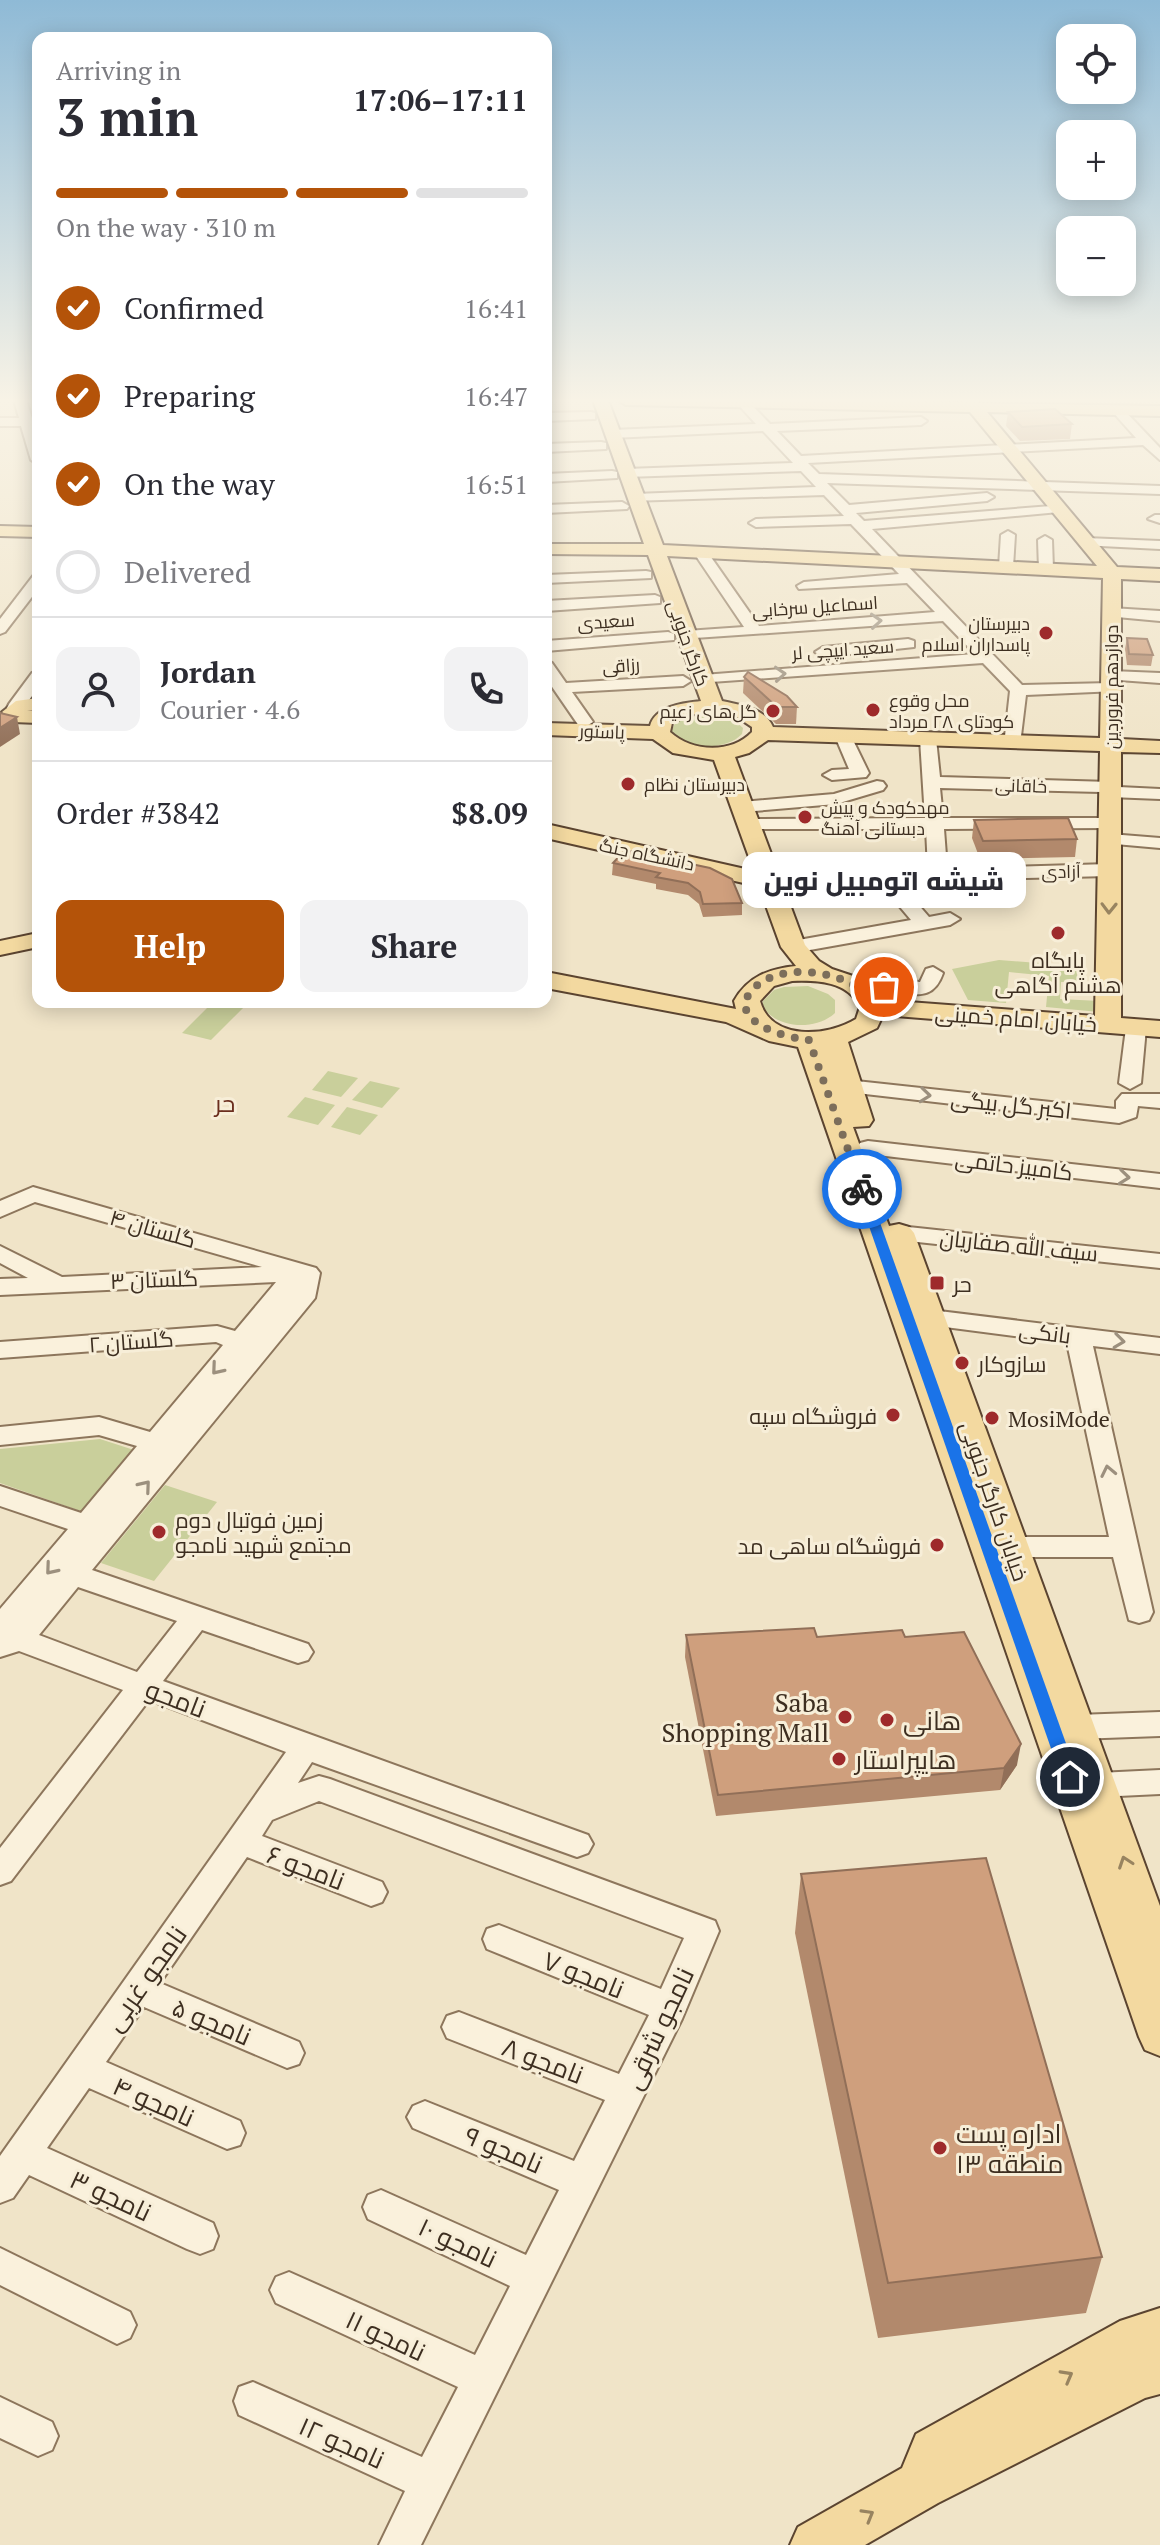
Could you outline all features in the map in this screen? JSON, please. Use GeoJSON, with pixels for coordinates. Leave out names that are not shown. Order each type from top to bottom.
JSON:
{"type":"FeatureCollection","features":[{"type":"Feature","properties":{"kind":"main road","name":"کارگر جنوبی"},"geometry":{"type":"LineString","coordinates":[[635,519],[703,707]]}},
{"type":"Feature","properties":{"kind":"main road"},"geometry":{"type":"LineString","coordinates":[[1068,519],[1112,573]]}},
{"type":"Feature","properties":{"kind":"main road"},"geometry":{"type":"LineString","coordinates":[[0,531],[32,532]]}},
{"type":"Feature","properties":{"kind":"main road"},"geometry":{"type":"LineString","coordinates":[[552,549],[701,553],[1160,575]]}},
{"type":"Feature","properties":{"kind":"main road","name":"کارگر جنوبی"},"geometry":{"type":"LineString","coordinates":[[646,551],[646,575],[655,600],[677,636]]}},
{"type":"Feature","properties":{"kind":"main road","name":"دوازدهم فروردین"},"geometry":{"type":"LineString","coordinates":[[1108,1025],[1112,573]]}},
{"type":"Feature","properties":{"kind":"main road"},"geometry":{"type":"LineString","coordinates":[[763,731],[750,746],[713,752],[672,744],[659,728],[667,715],[703,707],[750,714],[763,731],[928,739],[1013,739]]}},
{"type":"Feature","properties":{"kind":"main road","name":"پاستور"},"geometry":{"type":"LineString","coordinates":[[552,721],[659,728]]}},
{"type":"Feature","properties":{"kind":"main road","name":"پاستور"},"geometry":{"type":"LineString","coordinates":[[552,729],[659,728]]}},
{"type":"Feature","properties":{"kind":"main road"},"geometry":{"type":"LineString","coordinates":[[763,731],[1160,741]]}},
{"type":"Feature","properties":{"kind":"main road"},"geometry":{"type":"LineString","coordinates":[[1110,742],[1160,747]]}},
{"type":"Feature","properties":{"kind":"main road"},"geometry":{"type":"LineString","coordinates":[[713,752],[745,816],[793,947],[810,966],[823,974]]}},
{"type":"Feature","properties":{"kind":"main road"},"geometry":{"type":"LineString","coordinates":[[713,752],[748,877],[779,967],[747,1001],[748,1012],[764,1028]]}},
{"type":"Feature","properties":{"kind":"main road","name":"دانشگاه جنگ"},"geometry":{"type":"LineString","coordinates":[[552,832],[748,877]]}},
{"type":"Feature","properties":{"kind":"main road"},"geometry":{"type":"LineString","coordinates":[[0,948],[32,941]]}},
{"type":"Feature","properties":{"kind":"main road"},"geometry":{"type":"LineString","coordinates":[[0,963],[32,956]]}},
{"type":"Feature","properties":{"kind":"main road"},"geometry":{"type":"LineString","coordinates":[[552,968],[701,997],[763,984],[797,973],[823,974],[847,981],[869,1000],[871,1018],[863,1027],[822,1040],[789,1038],[733,1016],[552,981]]}},
{"type":"Feature","properties":{"kind":"main road","name":"خیابان امام خمینی"},"geometry":{"type":"LineString","coordinates":[[869,1000],[1148,1028]]}},
{"type":"Feature","properties":{"kind":"main road","name":"خیابان کارگر جنوبی"},"geometry":{"type":"LineString","coordinates":[[822,1040],[847,1086],[868,1148],[888,1233],[931,1318],[1098,1785],[1149,1903],[1160,1962]]}},
{"type":"Feature","properties":{"kind":"main road","name":"خیابان کارگر جنوبی"},"geometry":{"type":"LineString","coordinates":[[822,1040],[1160,2037]]}},
{"type":"Feature","properties":{"kind":"main road"},"geometry":{"type":"LineString","coordinates":[[920,2485],[933,2451],[1137,2338],[1160,2332]]}},
{"type":"Feature","properties":{"kind":"main road"},"geometry":{"type":"LineString","coordinates":[[816,2545],[920,2485],[1138,2376],[1160,2370]]}},
{"type":"Feature","properties":{"kind":"street"},"geometry":{"type":"LineString","coordinates":[[853,519],[1018,690],[1013,739]]}},
{"type":"Feature","properties":{"kind":"street"},"geometry":{"type":"LineString","coordinates":[[756,523],[857,519]]}},
{"type":"Feature","properties":{"kind":"street"},"geometry":{"type":"LineString","coordinates":[[1006,567],[1008,535]]}},
{"type":"Feature","properties":{"kind":"street"},"geometry":{"type":"LineString","coordinates":[[1045,540],[1046,569]]}},
{"type":"Feature","properties":{"kind":"street"},"geometry":{"type":"LineString","coordinates":[[1086,542],[1160,545]]}},
{"type":"Feature","properties":{"kind":"street"},"geometry":{"type":"LineString","coordinates":[[701,553],[754,630]]}},
{"type":"Feature","properties":{"kind":"street"},"geometry":{"type":"LineString","coordinates":[[552,579],[646,575]]}},
{"type":"Feature","properties":{"kind":"street"},"geometry":{"type":"LineString","coordinates":[[804,586],[910,578]]}},
{"type":"Feature","properties":{"kind":"street"},"geometry":{"type":"LineString","coordinates":[[0,629],[32,587]]}},
{"type":"Feature","properties":{"kind":"street"},"geometry":{"type":"LineString","coordinates":[[552,606],[655,600]]}},
{"type":"Feature","properties":{"kind":"street"},"geometry":{"type":"LineString","coordinates":[[1111,613],[1160,616]]}},
{"type":"Feature","properties":{"kind":"street"},"geometry":{"type":"LineString","coordinates":[[12,614],[32,615]]}},
{"type":"Feature","properties":{"kind":"street","name":"اسماعیل سرخابی"},"geometry":{"type":"LineString","coordinates":[[677,636],[946,616]]}},
{"type":"Feature","properties":{"kind":"street","name":"سعیدی"},"geometry":{"type":"LineString","coordinates":[[552,646],[677,636]]}},
{"type":"Feature","properties":{"kind":"street"},"geometry":{"type":"LineString","coordinates":[[823,652],[908,644]]}},
{"type":"Feature","properties":{"kind":"street"},"geometry":{"type":"LineString","coordinates":[[860,648],[873,666]]}},
{"type":"Feature","properties":{"kind":"street","name":"سعید ایپچی لر"},"geometry":{"type":"LineString","coordinates":[[693,680],[987,658]]}},
{"type":"Feature","properties":{"kind":"street"},"geometry":{"type":"LineString","coordinates":[[552,675],[585,722]]}},
{"type":"Feature","properties":{"kind":"street"},"geometry":{"type":"LineString","coordinates":[[1018,690],[1160,678]]}},
{"type":"Feature","properties":{"kind":"street","name":"رزاقی"},"geometry":{"type":"LineString","coordinates":[[561,688],[693,680]]}},
{"type":"Feature","properties":{"kind":"street"},"geometry":{"type":"LineString","coordinates":[[24,711],[32,691]]}},
{"type":"Feature","properties":{"kind":"street"},"geometry":{"type":"LineString","coordinates":[[832,775],[860,773],[843,736]]}},
{"type":"Feature","properties":{"kind":"street"},"geometry":{"type":"LineString","coordinates":[[928,739],[938,874]]}},
{"type":"Feature","properties":{"kind":"street","name":"خاقانی"},"geometry":{"type":"LineString","coordinates":[[931,782],[1160,794]]}},
{"type":"Feature","properties":{"kind":"street"},"geometry":{"type":"LineString","coordinates":[[745,816],[827,801],[877,786]]}},
{"type":"Feature","properties":{"kind":"street"},"geometry":{"type":"LineString","coordinates":[[745,816],[1110,831],[1160,843]]}},
{"type":"Feature","properties":{"kind":"street","name":"آزادی"},"geometry":{"type":"LineString","coordinates":[[774,897],[883,876],[1109,870]]}},
{"type":"Feature","properties":{"kind":"street"},"geometry":{"type":"LineString","coordinates":[[883,876],[924,923]]}},
{"type":"Feature","properties":{"kind":"street"},"geometry":{"type":"LineString","coordinates":[[793,947],[950,919]]}},
{"type":"Feature","properties":{"kind":"street"},"geometry":{"type":"LineString","coordinates":[[869,1000],[890,987],[927,987],[933,973]]}},
{"type":"Feature","properties":{"kind":"street"},"geometry":{"type":"LineString","coordinates":[[1130,1083],[1148,1028]]}},
{"type":"Feature","properties":{"kind":"street","name":"اکبر گل بیگی"},"geometry":{"type":"LineString","coordinates":[[847,1086],[1119,1116],[1128,1112],[1127,1101],[1130,1099],[1160,1101]]}},
{"type":"Feature","properties":{"kind":"street","name":"کامبیز حاتمی"},"geometry":{"type":"LineString","coordinates":[[868,1148],[1160,1181]]}},
{"type":"Feature","properties":{"kind":"street","name":"گلستان ۴"},"geometry":{"type":"LineString","coordinates":[[0,1210],[33,1194],[308,1273]]}},
{"type":"Feature","properties":{"kind":"street","name":"سیف الله صفاریان"},"geometry":{"type":"LineString","coordinates":[[888,1233],[1160,1261]]}},
{"type":"Feature","properties":{"kind":"street"},"geometry":{"type":"LineString","coordinates":[[0,1253],[56,1283]]}},
{"type":"Feature","properties":{"kind":"street"},"geometry":{"type":"LineString","coordinates":[[6,1638],[250,1345],[306,1293],[308,1273]]}},
{"type":"Feature","properties":{"kind":"street","name":"گلستان ۳"},"geometry":{"type":"LineString","coordinates":[[0,1287],[308,1273]]}},
{"type":"Feature","properties":{"kind":"street","name":"بانکی"},"geometry":{"type":"LineString","coordinates":[[931,1318],[1160,1346]]}},
{"type":"Feature","properties":{"kind":"street","name":"گلستان ۲"},"geometry":{"type":"LineString","coordinates":[[0,1350],[217,1334],[250,1345]]}},
{"type":"Feature","properties":{"kind":"street"},"geometry":{"type":"LineString","coordinates":[[1078,1336],[1139,1612]]}},
{"type":"Feature","properties":{"kind":"street"},"geometry":{"type":"LineString","coordinates":[[0,1436],[99,1426],[166,1446]]}},
{"type":"Feature","properties":{"kind":"street"},"geometry":{"type":"LineString","coordinates":[[0,1496],[97,1529]]}},
{"type":"Feature","properties":{"kind":"street"},"geometry":{"type":"LineString","coordinates":[[6,1638],[72,1574],[97,1529]]}},
{"type":"Feature","properties":{"kind":"street"},"geometry":{"type":"LineString","coordinates":[[1011,1547],[1125,1547]]}},
{"type":"Feature","properties":{"kind":"street"},"geometry":{"type":"LineString","coordinates":[[72,1574],[298,1652]]}},
{"type":"Feature","properties":{"kind":"street"},"geometry":{"type":"LineString","coordinates":[[0,1872],[196,1617]]}},
{"type":"Feature","properties":{"kind":"street","name":"نامجو"},"geometry":{"type":"LineString","coordinates":[[6,1638],[145,1686],[298,1759],[577,1844]]}},
{"type":"Feature","properties":{"kind":"street"},"geometry":{"type":"LineString","coordinates":[[1077,1727],[1160,1724]]}},
{"type":"Feature","properties":{"kind":"street","name":"نامجو غربی"},"geometry":{"type":"LineString","coordinates":[[0,2186],[298,1759]]}},
{"type":"Feature","properties":{"kind":"street"},"geometry":{"type":"LineString","coordinates":[[1098,1785],[1160,1782]]}},
{"type":"Feature","properties":{"kind":"street","name":"نامجو شرقی"},"geometry":{"type":"LineString","coordinates":[[262,1811],[319,1788],[703,1931],[670,2008],[399,2545]]}},
{"type":"Feature","properties":{"kind":"street","name":"نامجو ۶"},"geometry":{"type":"LineString","coordinates":[[240,1841],[371,1892]]}},
{"type":"Feature","properties":{"kind":"street","name":"نامجو ۷"},"geometry":{"type":"LineString","coordinates":[[499,1939],[670,2008]]}},
{"type":"Feature","properties":{"kind":"street","name":"نامجو ۵"},"geometry":{"type":"LineString","coordinates":[[137,1989],[287,2053]]}},
{"type":"Feature","properties":{"kind":"street","name":"نامجو ۸"},"geometry":{"type":"LineString","coordinates":[[459,2027],[627,2093]]}},
{"type":"Feature","properties":{"kind":"street","name":"نامجو ۴"},"geometry":{"type":"LineString","coordinates":[[82,2068],[227,2133]]}},
{"type":"Feature","properties":{"kind":"street","name":"نامجو ۹"},"geometry":{"type":"LineString","coordinates":[[425,2117],[582,2182]]}},
{"type":"Feature","properties":{"kind":"street","name":"نامجو ۳"},"geometry":{"type":"LineString","coordinates":[[22,2154],[200,2236]]}},
{"type":"Feature","properties":{"kind":"street","name":"نامجو ۱۰"},"geometry":{"type":"LineString","coordinates":[[381,2207],[534,2278]]}},
{"type":"Feature","properties":{"kind":"street"},"geometry":{"type":"LineString","coordinates":[[0,2266],[117,2325]]}},
{"type":"Feature","properties":{"kind":"street","name":"نامجو ۱۱"},"geometry":{"type":"LineString","coordinates":[[289,2290],[483,2379]]}},
{"type":"Feature","properties":{"kind":"street","name":"نامجو ۱۲"},"geometry":{"type":"LineString","coordinates":[[253,2401],[431,2482]]}},
{"type":"Feature","properties":{"kind":"street"},"geometry":{"type":"LineString","coordinates":[[0,2417],[38,2436]]}},
{"type":"Feature","properties":{"kind":"green space"},"geometry":{"type":"Polygon","coordinates":[[[702,714],[733,719],[743,728],[742,734],[726,744],[706,746],[686,742],[671,731],[676,722],[702,714]]]}},
{"type":"Feature","properties":{"kind":"green space"},"geometry":{"type":"Polygon","coordinates":[[[999,960],[1076,966],[1078,982],[1061,982],[1060,999],[1099,1001],[1099,1012],[1046,1007],[1049,976],[1009,972],[1006,1003],[968,1000],[952,969],[999,960]]]}},
{"type":"Feature","properties":{"kind":"green space"},"geometry":{"type":"Polygon","coordinates":[[[808,986],[835,1000],[835,1013],[818,1022],[798,1025],[778,1020],[763,1007],[763,1001],[774,990],[808,986]]]}},
{"type":"Feature","properties":{"kind":"green space"},"geometry":{"type":"Polygon","coordinates":[[[207,1008],[243,1008],[211,1040],[182,1033],[207,1008]]]}},
{"type":"Feature","properties":{"kind":"green space"},"geometry":{"type":"Polygon","coordinates":[[[328,1071],[358,1078],[341,1097],[312,1090],[328,1071]]]}},
{"type":"Feature","properties":{"kind":"green space"},"geometry":{"type":"Polygon","coordinates":[[[370,1081],[400,1088],[382,1108],[352,1100],[370,1081]]]}},
{"type":"Feature","properties":{"kind":"green space"},"geometry":{"type":"Polygon","coordinates":[[[305,1097],[335,1105],[318,1125],[287,1117],[305,1097]]]}},
{"type":"Feature","properties":{"kind":"green space"},"geometry":{"type":"Polygon","coordinates":[[[347,1107],[378,1115],[360,1135],[331,1127],[347,1107]]]}},
{"type":"Feature","properties":{"kind":"green space"},"geometry":{"type":"Polygon","coordinates":[[[100,1439],[134,1450],[83,1512],[0,1483],[0,1449],[100,1439]]]}},
{"type":"Feature","properties":{"kind":"green space","name":"زمین فوتبال دوم مجتمع شهید نامجو"},"geometry":{"type":"Polygon","coordinates":[[[165,1485],[217,1502],[154,1581],[101,1563],[165,1485]]]}},
{"type":"Feature","properties":{"kind":"building"},"geometry":{"type":"Polygon","coordinates":[[[1127,638],[1147,639],[1153,655],[1129,654],[1127,638]]]}},
{"type":"Feature","properties":{"kind":"building"},"geometry":{"type":"Polygon","coordinates":[[[748,672],[787,696],[797,707],[777,707],[744,677],[748,672]]]}},
{"type":"Feature","properties":{"kind":"building"},"geometry":{"type":"Polygon","coordinates":[[[0,713],[17,717],[0,728],[0,713]]]}},
{"type":"Feature","properties":{"kind":"building"},"geometry":{"type":"Polygon","coordinates":[[[1068,818],[1077,839],[983,841],[974,820],[1068,818]]]}},
{"type":"Feature","properties":{"kind":"building"},"geometry":{"type":"Polygon","coordinates":[[[625,850],[710,868],[732,879],[742,903],[703,904],[700,892],[688,883],[656,877],[660,873],[613,863],[625,850]]]}},
{"type":"Feature","properties":{"kind":"building","name":"Saba Shopping Mall"},"geometry":{"type":"Polygon","coordinates":[[[814,1628],[817,1637],[902,1630],[905,1637],[964,1632],[1021,1744],[1004,1768],[718,1795],[686,1635],[814,1628]]]}},
{"type":"Feature","properties":{"kind":"building","name":"اداره پست منطقه ۱۳"},"geometry":{"type":"Polygon","coordinates":[[[986,1858],[1102,2257],[888,2283],[801,1874],[986,1858]]]}},
{"type":"Feature","properties":{"kind":"way so far"},"geometry":{"type":"LineString","coordinates":[[862,1189],[809,1040],[789,1038],[764,1028],[748,1012],[747,1001],[752,990],[761,983],[797,973],[840,978],[865,993],[884,987]]}},
{"type":"Feature","properties":{"kind":"place","name":"دبیرستان پاسداران اسلام"},"geometry":{"type":"Point","coordinates":[1046,633]}},
{"type":"Feature","properties":{"kind":"place","name":"محل وقوع کودتای ۲۸ مرداد"},"geometry":{"type":"Point","coordinates":[873,710]}},
{"type":"Feature","properties":{"kind":"place","name":"گل‌های زعیم"},"geometry":{"type":"Point","coordinates":[773,711]}},
{"type":"Feature","properties":{"kind":"place","name":"دبیرستان نظام"},"geometry":{"type":"Point","coordinates":[628,784]}},
{"type":"Feature","properties":{"kind":"place","name":"مهدکودک و پیش دبستانی آهنگ"},"geometry":{"type":"Point","coordinates":[805,817]}},
{"type":"Feature","properties":{"kind":"place","name":"پایگاه هشتم آگاهی"},"geometry":{"type":"Point","coordinates":[1058,933]}},
{"type":"Feature","properties":{"kind":"place","name":"شیشه اتومبیل نوین"},"geometry":{"type":"Point","coordinates":[884,987]}},
{"type":"Feature","properties":{"kind":"place","name":"حر"},"geometry":{"type":"Point","coordinates":[937,1283]}},
{"type":"Feature","properties":{"kind":"place","name":"سازوکار"},"geometry":{"type":"Point","coordinates":[962,1363]}},
{"type":"Feature","properties":{"kind":"place","name":"فروشگاه سپه"},"geometry":{"type":"Point","coordinates":[893,1415]}},
{"type":"Feature","properties":{"kind":"place","name":"MosiMode"},"geometry":{"type":"Point","coordinates":[992,1418]}},
{"type":"Feature","properties":{"kind":"place","name":"زمین فوتبال دوم مجتمع شهید نامجو"},"geometry":{"type":"Point","coordinates":[159,1532]}},
{"type":"Feature","properties":{"kind":"place","name":"فروشگاه ساهی مد"},"geometry":{"type":"Point","coordinates":[937,1545]}},
{"type":"Feature","properties":{"kind":"place","name":"Saba Shopping Mall"},"geometry":{"type":"Point","coordinates":[845,1717]}},
{"type":"Feature","properties":{"kind":"place","name":"هانی"},"geometry":{"type":"Point","coordinates":[887,1720]}},
{"type":"Feature","properties":{"kind":"place","name":"هایپراستار"},"geometry":{"type":"Point","coordinates":[839,1759]}},
{"type":"Feature","properties":{"kind":"place","name":"اداره پست منطقه ۱۳"},"geometry":{"type":"Point","coordinates":[940,2148]}},
{"type":"Feature","properties":{"kind":"district","name":"حر"},"geometry":{"type":"Point","coordinates":[225,1103]}},
{"type":"Feature","properties":{"kind":"route"},"geometry":{"type":"LineString","coordinates":[[862,1189],[1070,1777]]}}]}
